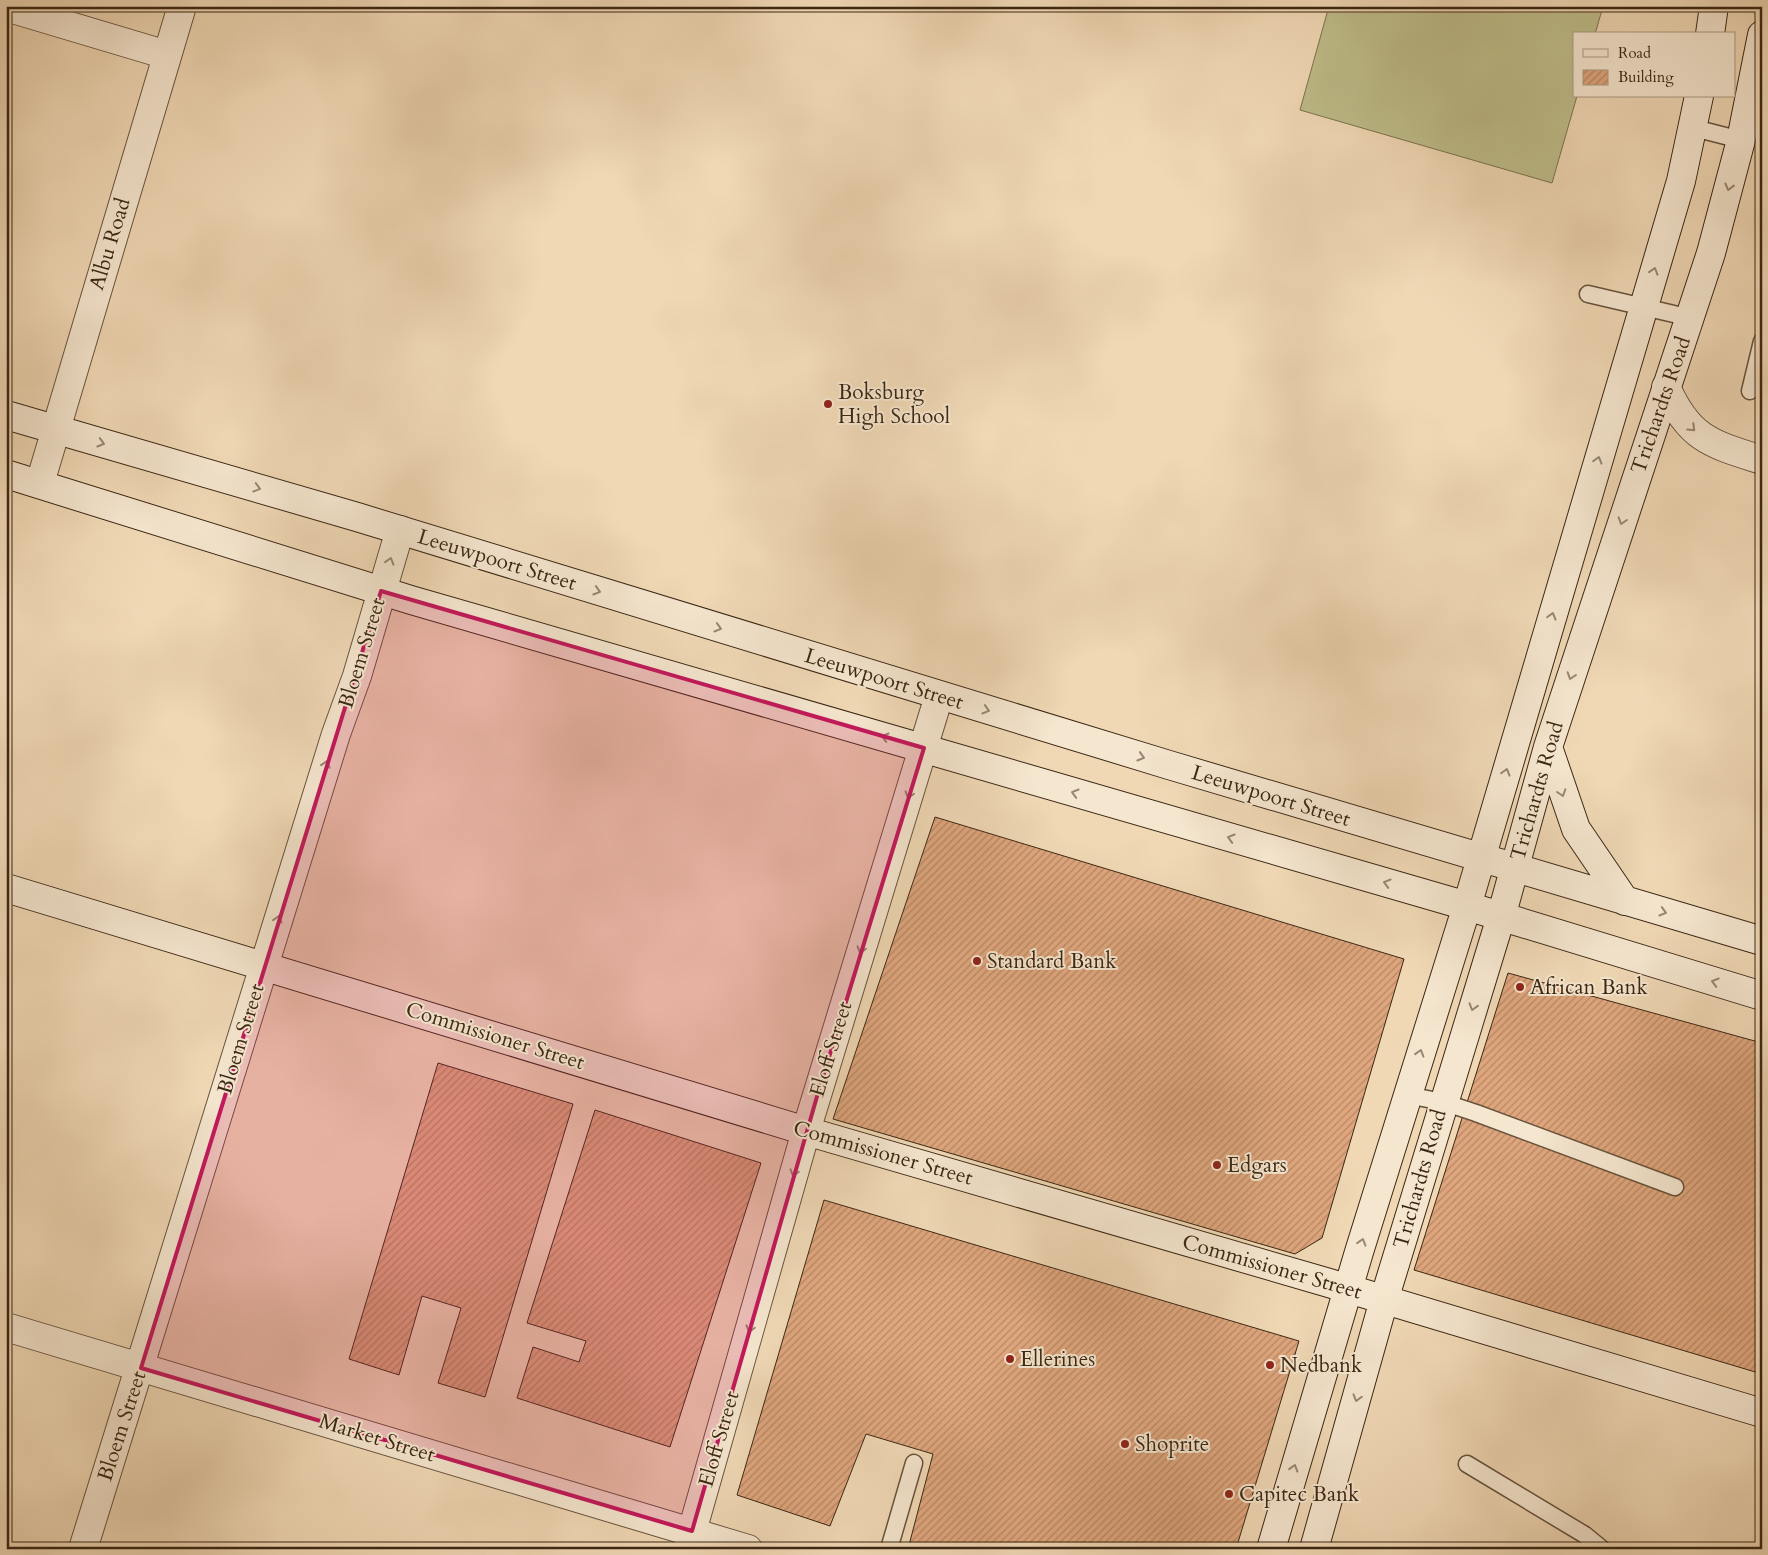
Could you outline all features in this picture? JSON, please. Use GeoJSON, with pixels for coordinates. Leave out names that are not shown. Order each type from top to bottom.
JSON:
{"type":"FeatureCollection","features":[{"type":"Feature","properties":{"kind":"main road","name":"Albu Road"},"geometry":{"type":"LineString","coordinates":[[40,483],[54,429],[182,6]]}},
{"type":"Feature","properties":{"kind":"main road"},"geometry":{"type":"LineString","coordinates":[[1710,32],[1714,6]]}},
{"type":"Feature","properties":{"kind":"main road"},"geometry":{"type":"LineString","coordinates":[[6,7],[167,55]]}},
{"type":"Feature","properties":{"kind":"main road","name":"Trichardts Road"},"geometry":{"type":"LineString","coordinates":[[1314,1549],[1384,1300],[1501,917],[1548,746],[1666,387],[1691,318],[1724,209],[1741,140],[1762,35]]}},
{"type":"Feature","properties":{"kind":"main road","name":"Trichardts Road"},"geometry":{"type":"LineString","coordinates":[[1270,1549],[1407,1095],[1467,906],[1643,307],[1694,128],[1699,98]]}},
{"type":"Feature","properties":{"kind":"main road"},"geometry":{"type":"LineString","coordinates":[[1666,387],[1676,410],[1689,426],[1704,439],[1722,448],[1762,460]]}},
{"type":"Feature","properties":{"kind":"main road","name":"Leeuwpoort Street"},"geometry":{"type":"LineString","coordinates":[[6,415],[400,530],[939,696],[1762,941]]}},
{"type":"Feature","properties":{"kind":"main road"},"geometry":{"type":"LineString","coordinates":[[6,474],[40,483],[381,591],[1467,906],[1762,996]]}},
{"type":"Feature","properties":{"kind":"main road","name":"Bloem Street"},"geometry":{"type":"LineString","coordinates":[[83,1549],[141,1368],[263,966],[336,734],[357,676],[400,530]]}},
{"type":"Feature","properties":{"kind":"main road","name":"Eloff Street"},"geometry":{"type":"LineString","coordinates":[[689,1540],[806,1131],[939,696]]}},
{"type":"Feature","properties":{"kind":"main road"},"geometry":{"type":"LineString","coordinates":[[1548,746],[1576,829],[1625,901]]}},
{"type":"Feature","properties":{"kind":"main road","name":"Commissioner Street"},"geometry":{"type":"LineString","coordinates":[[6,888],[806,1131],[1348,1289],[1762,1413]]}},
{"type":"Feature","properties":{"kind":"main road","name":"Market Street"},"geometry":{"type":"LineString","coordinates":[[6,1327],[689,1540],[748,1549]]}},
{"type":"Feature","properties":{"kind":"lane"},"geometry":{"type":"LineString","coordinates":[[1694,128],[1741,140]]}},
{"type":"Feature","properties":{"kind":"lane"},"geometry":{"type":"LineString","coordinates":[[1588,294],[1691,318]]}},
{"type":"Feature","properties":{"kind":"lane"},"geometry":{"type":"LineString","coordinates":[[1750,391],[1762,341]]}},
{"type":"Feature","properties":{"kind":"lane"},"geometry":{"type":"LineString","coordinates":[[1407,1095],[1443,1102],[1675,1187]]}},
{"type":"Feature","properties":{"kind":"lane"},"geometry":{"type":"LineString","coordinates":[[889,1549],[914,1463]]}},
{"type":"Feature","properties":{"kind":"lane"},"geometry":{"type":"LineString","coordinates":[[1467,1464],[1585,1535],[1602,1549]]}},
{"type":"Feature","properties":{"kind":"highlighted area"},"geometry":{"type":"Polygon","coordinates":[[[381,591],[924,748],[818,1093],[692,1531],[141,1368],[381,591]]]}},
{"type":"Feature","properties":{"kind":"shaded area"},"geometry":{"type":"Polygon","coordinates":[[[1329,6],[1591,6],[1602,10],[1596,32],[1573,32],[1573,98],[1576,98],[1552,183],[1300,110],[1329,6]]]}},
{"type":"Feature","properties":{"kind":"building"},"geometry":{"type":"Polygon","coordinates":[[[935,817],[1404,959],[1322,1238],[1295,1254],[833,1119],[935,817]]]}},
{"type":"Feature","properties":{"kind":"building"},"geometry":{"type":"Polygon","coordinates":[[[1508,973],[1762,1043],[1762,1374],[1414,1270],[1508,973]]]}},
{"type":"Feature","properties":{"kind":"building"},"geometry":{"type":"Polygon","coordinates":[[[438,1063],[573,1104],[485,1397],[438,1383],[461,1308],[422,1296],[399,1375],[349,1359],[438,1063]]]}},
{"type":"Feature","properties":{"kind":"building"},"geometry":{"type":"Polygon","coordinates":[[[595,1110],[761,1163],[670,1447],[517,1398],[533,1347],[579,1362],[586,1341],[527,1323],[595,1110]]]}},
{"type":"Feature","properties":{"kind":"building"},"geometry":{"type":"Polygon","coordinates":[[[824,1200],[1299,1341],[1236,1549],[908,1549],[933,1454],[866,1434],[830,1526],[737,1495],[824,1200]]]}},
{"type":"Feature","properties":{"kind":"place","name":"Boksburg High School"},"geometry":{"type":"Point","coordinates":[828,404]}},
{"type":"Feature","properties":{"kind":"place","name":"Standard Bank"},"geometry":{"type":"Point","coordinates":[977,961]}},
{"type":"Feature","properties":{"kind":"place","name":"African Bank"},"geometry":{"type":"Point","coordinates":[1520,987]}},
{"type":"Feature","properties":{"kind":"place","name":"Edgars"},"geometry":{"type":"Point","coordinates":[1217,1165]}},
{"type":"Feature","properties":{"kind":"place","name":"Ellerines"},"geometry":{"type":"Point","coordinates":[1010,1359]}},
{"type":"Feature","properties":{"kind":"place","name":"Nedbank"},"geometry":{"type":"Point","coordinates":[1270,1365]}},
{"type":"Feature","properties":{"kind":"place","name":"Shoprite"},"geometry":{"type":"Point","coordinates":[1125,1444]}},
{"type":"Feature","properties":{"kind":"place","name":"Capitec Bank"},"geometry":{"type":"Point","coordinates":[1229,1494]}}]}
